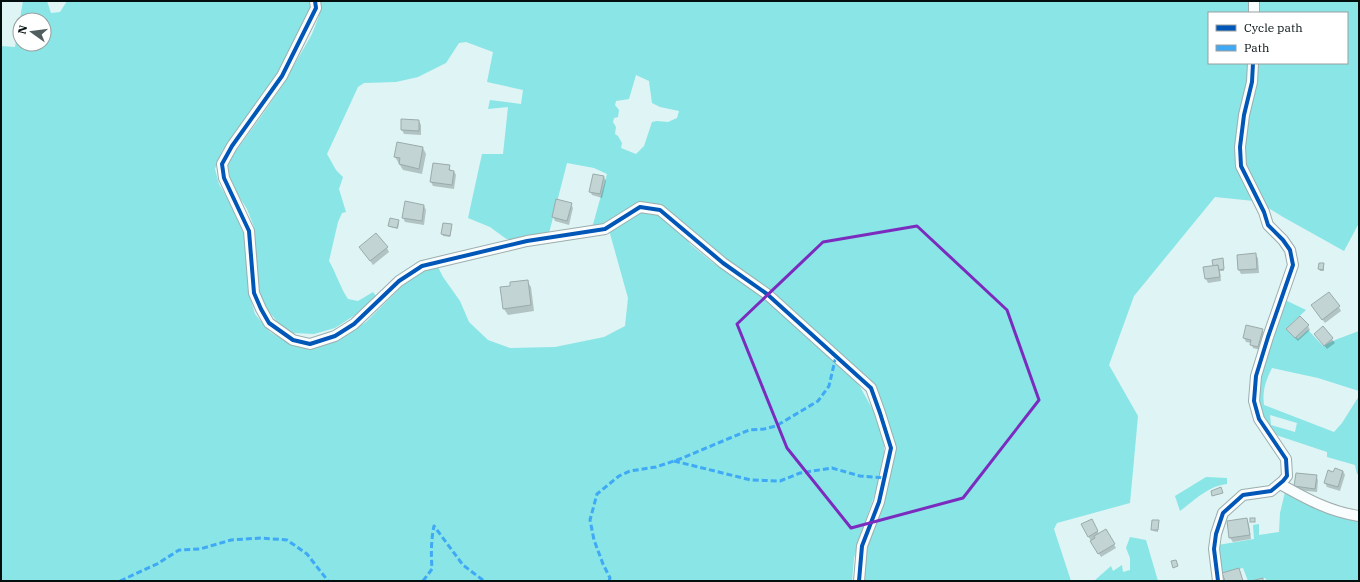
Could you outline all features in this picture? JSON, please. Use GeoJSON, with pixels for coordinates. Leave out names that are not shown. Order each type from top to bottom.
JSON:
{"type":"FeatureCollection","features":[{"type":"Feature","properties":{"kind":"street"},"geometry":{"type":"LineString","coordinates":[[315,1],[316,8],[282,76],[232,146],[222,164],[224,178],[249,231],[254,293],[269,323],[293,340],[310,344],[335,336],[354,324],[399,281],[422,266],[527,242],[605,229],[640,207],[660,210],[723,263],[767,294],[871,388],[891,448],[878,502],[862,546],[859,581]]}},
{"type":"Feature","properties":{"kind":"street"},"geometry":{"type":"LineString","coordinates":[[1254,1],[1254,12]]}},
{"type":"Feature","properties":{"kind":"street"},"geometry":{"type":"LineString","coordinates":[[1218,581],[1214,549],[1216,534],[1223,513],[1243,495],[1270,491],[1280,484],[1287,476],[1286,460],[1259,419],[1254,401],[1256,376],[1293,265],[1290,250],[1268,225],[1264,212],[1241,166],[1240,147],[1244,115],[1252,82],[1253,64]]}},
{"type":"Feature","properties":{"kind":"street"},"geometry":{"type":"LineString","coordinates":[[1280,484],[1303,497],[1330,509],[1359,516]]}},
{"type":"Feature","properties":{"kind":"highlighted area"},"geometry":{"type":"Polygon","coordinates":[[[917,226],[1007,310],[1039,400],[963,498],[851,528],[787,448],[737,324],[823,242],[917,226]]]}},
{"type":"Feature","properties":{"kind":"shaded area"},"geometry":{"type":"Polygon","coordinates":[[[23,1],[47,1],[51,12],[21,12],[23,1]]]}},
{"type":"Feature","properties":{"kind":"shaded area"},"geometry":{"type":"Polygon","coordinates":[[[67,1],[311,1],[311,15],[304,31],[252,114],[222,151],[215,169],[219,184],[245,228],[248,252],[248,291],[255,314],[270,332],[294,346],[317,347],[340,339],[366,322],[410,278],[436,263],[443,277],[460,301],[469,322],[488,340],[510,348],[555,347],[604,337],[625,326],[628,298],[609,230],[644,211],[655,212],[680,229],[690,244],[712,262],[756,290],[858,383],[873,410],[884,441],[884,468],[854,558],[852,581],[1,581],[1,46],[12,47],[12,52],[52,52],[52,13],[60,12],[67,1]]]}},
{"type":"Feature","properties":{"kind":"shaded area"},"geometry":{"type":"Polygon","coordinates":[[[320,1],[1250,1],[1251,12],[1208,12],[1208,64],[1252,64],[1238,122],[1236,152],[1237,166],[1241,179],[1254,201],[1215,197],[1134,296],[1109,365],[1138,416],[1130,503],[1057,523],[1054,529],[1071,581],[862,581],[862,561],[892,464],[882,406],[844,358],[757,281],[713,252],[690,229],[636,205],[595,228],[592,228],[607,174],[594,168],[567,163],[548,237],[511,241],[490,227],[468,218],[482,154],[503,154],[508,107],[488,109],[490,100],[521,104],[523,90],[487,82],[493,52],[466,42],[459,43],[446,63],[418,77],[396,82],[364,83],[358,87],[327,154],[336,170],[343,177],[339,189],[346,212],[342,213],[338,222],[329,261],[348,299],[358,301],[373,292],[376,296],[355,315],[335,328],[314,334],[293,333],[279,324],[266,308],[257,289],[254,227],[247,209],[232,186],[227,171],[229,160],[282,86],[312,34],[319,16],[320,1]],[[636,75],[629,99],[616,101],[615,105],[619,110],[618,117],[614,118],[613,122],[616,127],[615,134],[622,143],[621,148],[636,154],[644,146],[652,122],[668,122],[677,118],[679,111],[660,107],[652,103],[649,81],[636,75]]]}},
{"type":"Feature","properties":{"kind":"shaded area"},"geometry":{"type":"Polygon","coordinates":[[[1255,1],[1359,1],[1359,223],[1344,251],[1267,207],[1247,175],[1242,152],[1257,64],[1348,64],[1348,12],[1257,12],[1255,1]]]}},
{"type":"Feature","properties":{"kind":"shaded area"},"geometry":{"type":"Polygon","coordinates":[[[1283,299],[1306,310],[1287,328],[1298,339],[1308,330],[1323,346],[1359,331],[1359,391],[1318,378],[1272,368],[1265,386],[1264,405],[1334,432],[1342,423],[1359,396],[1359,474],[1357,474],[1355,465],[1327,457],[1327,452],[1276,435],[1264,418],[1259,404],[1260,376],[1283,299]],[[1270,415],[1271,425],[1295,432],[1297,423],[1270,415]]]}},
{"type":"Feature","properties":{"kind":"shaded area"},"geometry":{"type":"Polygon","coordinates":[[[1206,477],[1227,478],[1227,484],[1220,485],[1208,491],[1196,498],[1180,511],[1175,496],[1206,477]]]}},
{"type":"Feature","properties":{"kind":"shaded area"},"geometry":{"type":"Polygon","coordinates":[[[1285,492],[1302,503],[1320,511],[1359,521],[1359,581],[1267,581],[1265,578],[1248,581],[1243,568],[1220,573],[1218,545],[1254,539],[1253,525],[1259,524],[1259,535],[1279,532],[1280,513],[1285,492]]]}},
{"type":"Feature","properties":{"kind":"shaded area"},"geometry":{"type":"Polygon","coordinates":[[[1130,537],[1146,540],[1158,581],[1094,581],[1111,566],[1113,571],[1122,565],[1123,572],[1130,570],[1130,558],[1126,548],[1130,537]]]}},
{"type":"Feature","properties":{"kind":"building"},"geometry":{"type":"Polygon","coordinates":[[[401,119],[419,120],[419,131],[401,130],[401,119]]]}},
{"type":"Feature","properties":{"kind":"building"},"geometry":{"type":"Polygon","coordinates":[[[397,142],[423,147],[419,169],[399,164],[400,158],[394,157],[397,142]]]}},
{"type":"Feature","properties":{"kind":"building"},"geometry":{"type":"Polygon","coordinates":[[[433,163],[450,165],[449,170],[454,171],[452,185],[430,182],[433,163]]]}},
{"type":"Feature","properties":{"kind":"building"},"geometry":{"type":"Polygon","coordinates":[[[593,174],[604,176],[600,194],[589,192],[593,174]]]}},
{"type":"Feature","properties":{"kind":"building"},"geometry":{"type":"Polygon","coordinates":[[[556,199],[572,203],[567,221],[552,217],[556,199]]]}},
{"type":"Feature","properties":{"kind":"building"},"geometry":{"type":"Polygon","coordinates":[[[405,201],[424,205],[422,221],[402,218],[405,201]]]}},
{"type":"Feature","properties":{"kind":"building"},"geometry":{"type":"Polygon","coordinates":[[[390,218],[399,220],[397,228],[388,226],[390,218]]]}},
{"type":"Feature","properties":{"kind":"building"},"geometry":{"type":"Polygon","coordinates":[[[443,223],[452,224],[450,236],[441,234],[443,223]]]}},
{"type":"Feature","properties":{"kind":"building"},"geometry":{"type":"Polygon","coordinates":[[[376,233],[388,247],[370,261],[359,247],[376,233]]]}},
{"type":"Feature","properties":{"kind":"building"},"geometry":{"type":"Polygon","coordinates":[[[1256,253],[1257,269],[1238,270],[1237,255],[1256,253]]]}},
{"type":"Feature","properties":{"kind":"building"},"geometry":{"type":"Polygon","coordinates":[[[1223,258],[1224,269],[1219,270],[1218,265],[1213,266],[1212,260],[1223,258]]]}},
{"type":"Feature","properties":{"kind":"building"},"geometry":{"type":"Polygon","coordinates":[[[1319,263],[1324,263],[1323,270],[1318,269],[1319,263]]]}},
{"type":"Feature","properties":{"kind":"building"},"geometry":{"type":"Polygon","coordinates":[[[1218,265],[1220,277],[1205,279],[1203,267],[1218,265]]]}},
{"type":"Feature","properties":{"kind":"building"},"geometry":{"type":"Polygon","coordinates":[[[528,280],[531,305],[503,309],[500,287],[510,286],[510,282],[528,280]]]}},
{"type":"Feature","properties":{"kind":"building"},"geometry":{"type":"Polygon","coordinates":[[[1329,292],[1340,306],[1322,320],[1311,305],[1329,292]]]}},
{"type":"Feature","properties":{"kind":"building"},"geometry":{"type":"Polygon","coordinates":[[[1300,316],[1309,325],[1295,338],[1286,329],[1300,316]]]}},
{"type":"Feature","properties":{"kind":"building"},"geometry":{"type":"Polygon","coordinates":[[[1246,325],[1263,329],[1258,347],[1250,345],[1251,340],[1243,338],[1246,325]]]}},
{"type":"Feature","properties":{"kind":"building"},"geometry":{"type":"Polygon","coordinates":[[[1323,326],[1333,338],[1324,346],[1314,334],[1323,326]]]}},
{"type":"Feature","properties":{"kind":"building"},"geometry":{"type":"Polygon","coordinates":[[[1335,468],[1343,471],[1338,487],[1324,483],[1328,470],[1333,472],[1335,468]]]}},
{"type":"Feature","properties":{"kind":"building"},"geometry":{"type":"Polygon","coordinates":[[[1296,473],[1317,475],[1315,489],[1294,486],[1296,473]]]}},
{"type":"Feature","properties":{"kind":"building"},"geometry":{"type":"Polygon","coordinates":[[[1221,487],[1223,493],[1212,496],[1211,491],[1221,487]]]}},
{"type":"Feature","properties":{"kind":"building"},"geometry":{"type":"Polygon","coordinates":[[[1247,518],[1250,535],[1229,538],[1227,521],[1247,518]]]}},
{"type":"Feature","properties":{"kind":"building"},"geometry":{"type":"Polygon","coordinates":[[[1250,518],[1255,518],[1255,522],[1250,522],[1250,518]]]}},
{"type":"Feature","properties":{"kind":"building"},"geometry":{"type":"Polygon","coordinates":[[[1092,519],[1098,531],[1088,537],[1081,524],[1092,519]]]}},
{"type":"Feature","properties":{"kind":"building"},"geometry":{"type":"Polygon","coordinates":[[[1152,520],[1159,520],[1158,530],[1151,530],[1152,520]]]}},
{"type":"Feature","properties":{"kind":"building"},"geometry":{"type":"Polygon","coordinates":[[[1106,529],[1115,544],[1098,554],[1090,541],[1095,538],[1094,536],[1106,529]]]}},
{"type":"Feature","properties":{"kind":"building"},"geometry":{"type":"Polygon","coordinates":[[[1176,560],[1178,566],[1173,568],[1171,561],[1176,560]]]}},
{"type":"Feature","properties":{"kind":"building"},"geometry":{"type":"Polygon","coordinates":[[[1239,568],[1243,581],[1225,581],[1222,573],[1239,568]]]}},
{"type":"Feature","properties":{"kind":"building"},"geometry":{"type":"Polygon","coordinates":[[[1263,578],[1263,581],[1251,581],[1263,578]]]}},
{"type":"Feature","properties":{"kind":"marked path"},"geometry":{"type":"LineString","coordinates":[[609,581],[610,578],[594,540],[590,520],[597,494],[619,476],[630,471],[656,467],[680,459],[749,430],[764,429],[776,426],[818,401],[829,386],[836,356]]}},
{"type":"Feature","properties":{"kind":"marked path"},"geometry":{"type":"LineString","coordinates":[[674,461],[751,480],[780,481],[800,473],[832,468],[860,476],[884,478]]}},
{"type":"Feature","properties":{"kind":"marked path"},"geometry":{"type":"LineString","coordinates":[[423,581],[432,569],[432,537],[434,526],[463,565],[484,581]]}},
{"type":"Feature","properties":{"kind":"marked path"},"geometry":{"type":"LineString","coordinates":[[120,581],[157,564],[179,550],[200,549],[231,540],[261,538],[287,540],[307,554],[328,581]]}},
{"type":"Feature","properties":{"kind":"cycle path"},"geometry":{"type":"LineString","coordinates":[[315,1],[316,8],[282,76],[232,146],[222,164],[224,178],[249,231],[254,293],[269,323],[293,340],[310,344],[335,336],[354,324],[399,281],[422,266],[527,241],[605,229],[640,207],[660,210],[723,263],[767,294],[871,388],[891,448],[879,502],[862,546],[859,581]]}},
{"type":"Feature","properties":{"kind":"cycle path"},"geometry":{"type":"LineString","coordinates":[[1218,581],[1214,549],[1216,534],[1223,513],[1243,495],[1271,491],[1287,476],[1286,459],[1259,419],[1254,401],[1256,376],[1293,265],[1290,250],[1283,240],[1268,225],[1264,212],[1241,166],[1240,147],[1244,115],[1252,82],[1253,64]]}}]}
